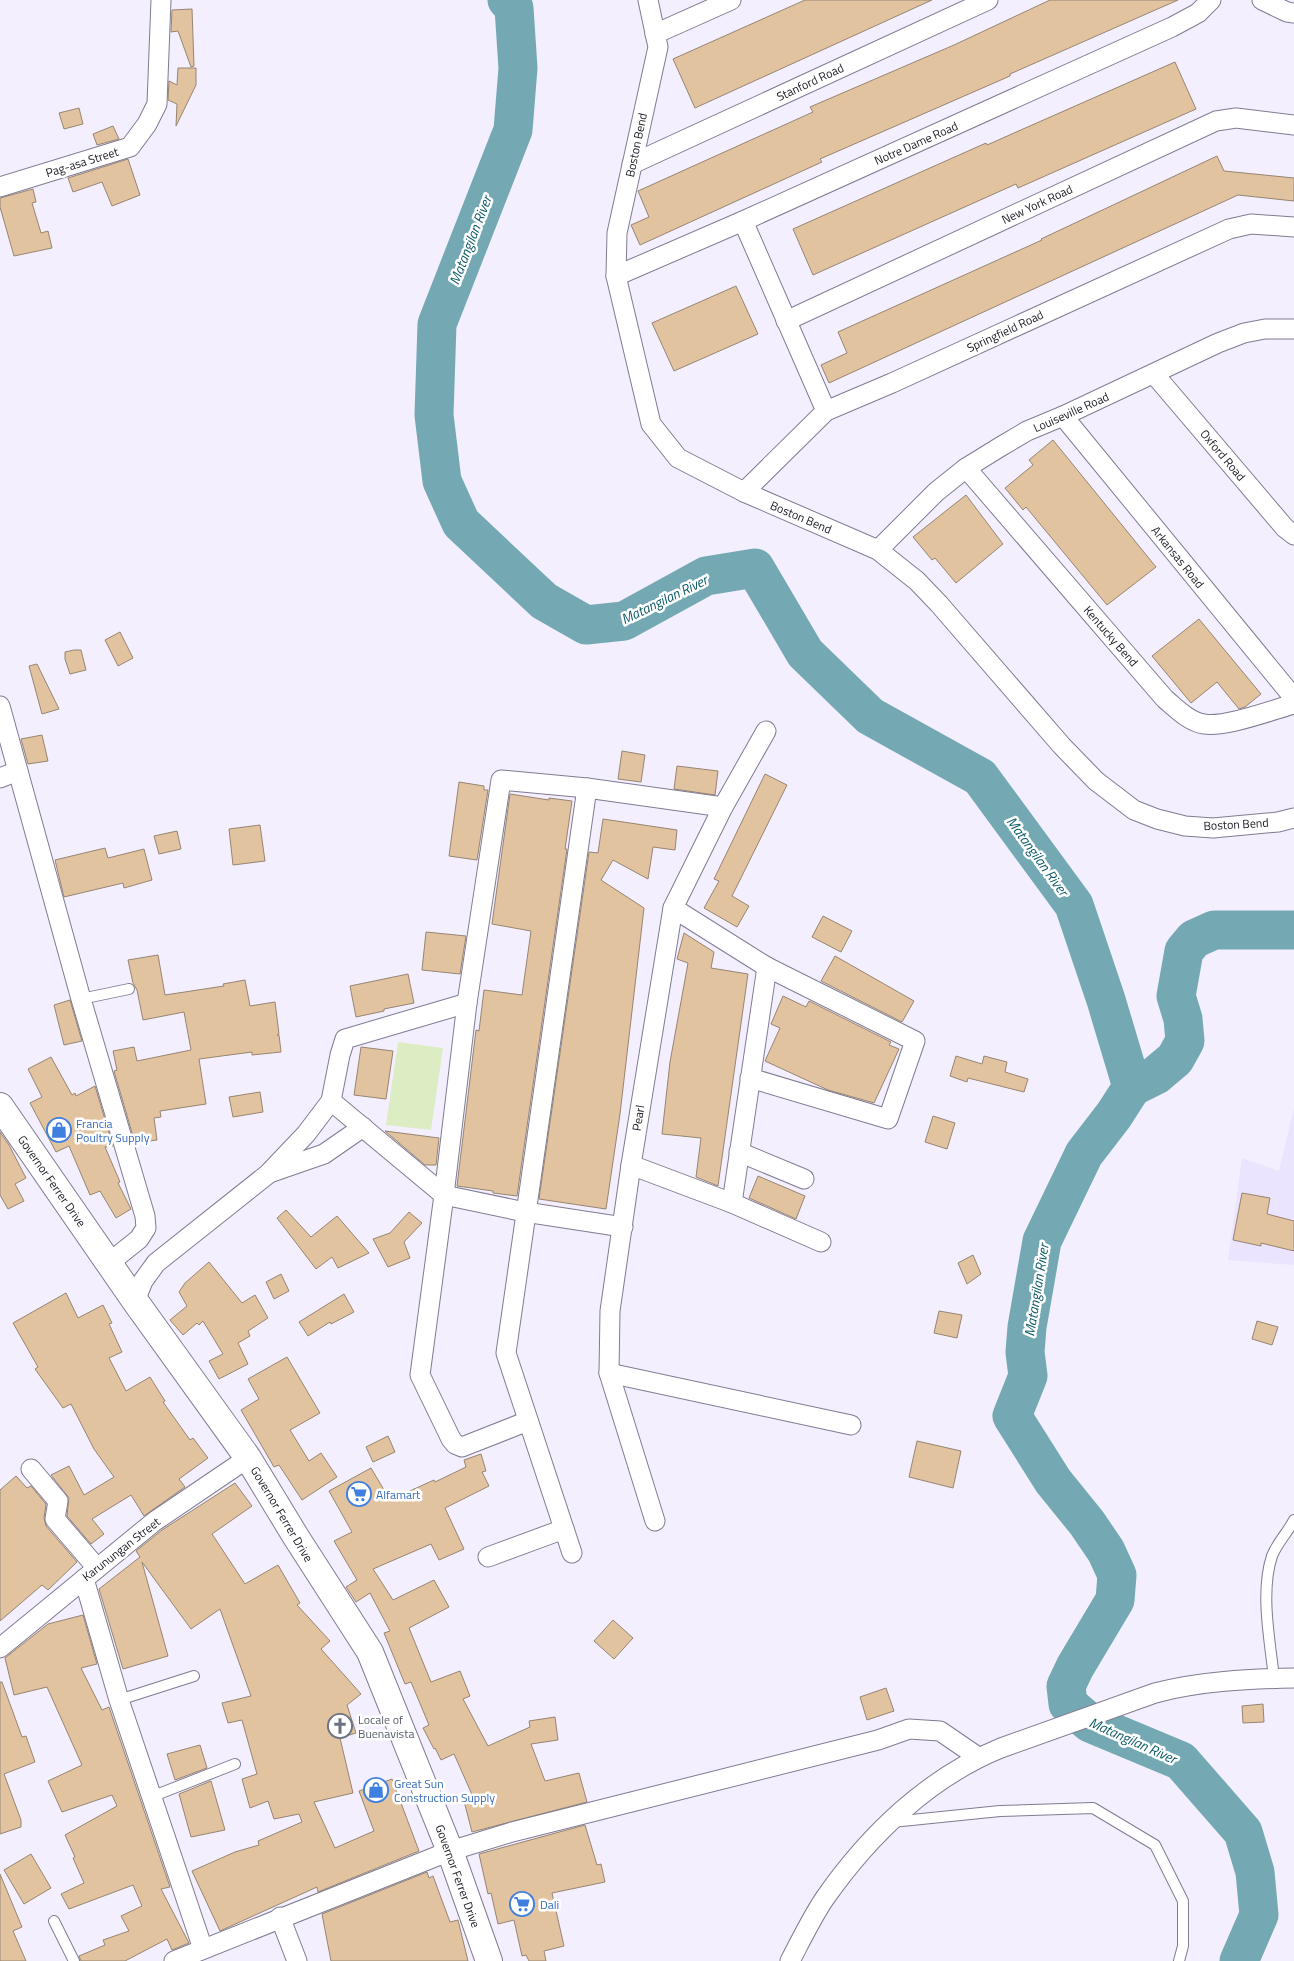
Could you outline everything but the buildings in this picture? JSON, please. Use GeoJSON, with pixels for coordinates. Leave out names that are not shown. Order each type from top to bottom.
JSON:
{"type":"FeatureCollection","features":[{"type":"Feature","properties":{"kind":"main road","name":"Governor Ferrer Drive"},"geometry":{"type":"LineString","coordinates":[[0,1106],[108,1263],[248,1458],[370,1652],[450,1851],[489,1961]]}},
{"type":"Feature","properties":{"kind":"street","name":"Pag-asa Street"},"geometry":{"type":"LineString","coordinates":[[0,187],[130,147],[147,124],[157,104],[161,0]]}},
{"type":"Feature","properties":{"kind":"street","name":"Boston Bend"},"geometry":{"type":"LineString","coordinates":[[648,0],[658,47],[617,233],[616,276],[652,424],[678,458],[744,492],[878,550],[917,581],[934,598],[1062,746],[1096,781],[1134,810],[1157,819],[1185,826],[1213,828],[1278,822],[1294,818]]}},
{"type":"Feature","properties":{"kind":"street"},"geometry":{"type":"LineString","coordinates":[[655,34],[731,0]]}},
{"type":"Feature","properties":{"kind":"street","name":"Stanford Road"},"geometry":{"type":"LineString","coordinates":[[632,164],[988,0]]}},
{"type":"Feature","properties":{"kind":"street","name":"Notre Dame Road"},"geometry":{"type":"LineString","coordinates":[[616,276],[743,221],[1172,27],[1198,12],[1211,0]]}},
{"type":"Feature","properties":{"kind":"street"},"geometry":{"type":"LineString","coordinates":[[1262,0],[1287,12],[1294,13]]}},
{"type":"Feature","properties":{"kind":"street","name":"New York Road"},"geometry":{"type":"LineString","coordinates":[[786,321],[1216,121],[1236,118],[1294,125]]}},
{"type":"Feature","properties":{"kind":"street"},"geometry":{"type":"LineString","coordinates":[[743,221],[826,411]]}},
{"type":"Feature","properties":{"kind":"street","name":"Springfield Road"},"geometry":{"type":"LineString","coordinates":[[744,492],[826,411],[892,384],[1229,229],[1251,224],[1294,227]]}},
{"type":"Feature","properties":{"kind":"street","name":"Louiseville Road"},"geometry":{"type":"LineString","coordinates":[[878,550],[936,492],[966,468],[1027,431],[1244,332],[1265,329],[1294,329]]}},
{"type":"Feature","properties":{"kind":"street","name":"Oxford Road"},"geometry":{"type":"LineString","coordinates":[[1154,374],[1285,528],[1294,535]]}},
{"type":"Feature","properties":{"kind":"street","name":"Arkansas Road"},"geometry":{"type":"LineString","coordinates":[[1063,416],[1294,698]]}},
{"type":"Feature","properties":{"kind":"street","name":"Kentucky Bend"},"geometry":{"type":"LineString","coordinates":[[966,468],[1165,699],[1186,716],[1204,724],[1225,723],[1294,704]]}},
{"type":"Feature","properties":{"kind":"street"},"geometry":{"type":"LineString","coordinates":[[0,706],[81,999],[145,1216],[146,1228],[139,1239],[108,1263]]}},
{"type":"Feature","properties":{"kind":"street","name":"Pearl"},"geometry":{"type":"LineString","coordinates":[[655,1521],[609,1373],[610,1311],[631,1165],[673,908],[723,807],[766,731]]}},
{"type":"Feature","properties":{"kind":"street"},"geometry":{"type":"LineString","coordinates":[[0,778],[18,771]]}},
{"type":"Feature","properties":{"kind":"street"},"geometry":{"type":"LineString","coordinates":[[528,1421],[462,1447],[455,1444],[420,1374],[444,1195],[466,1003],[501,780],[587,788],[723,807]]}},
{"type":"Feature","properties":{"kind":"street"},"geometry":{"type":"LineString","coordinates":[[572,1554],[506,1353],[587,788]]}},
{"type":"Feature","properties":{"kind":"street"},"geometry":{"type":"LineString","coordinates":[[673,908],[767,966],[915,1041],[888,1119],[750,1078]]}},
{"type":"Feature","properties":{"kind":"street"},"geometry":{"type":"LineString","coordinates":[[732,1203],[767,966]]}},
{"type":"Feature","properties":{"kind":"street"},"geometry":{"type":"LineString","coordinates":[[135,1301],[143,1281],[156,1263],[268,1174],[306,1134],[331,1101],[345,1039],[466,1003]]}},
{"type":"Feature","properties":{"kind":"street"},"geometry":{"type":"LineString","coordinates":[[331,1101],[444,1195],[525,1212],[623,1227]]}},
{"type":"Feature","properties":{"kind":"street"},"geometry":{"type":"LineString","coordinates":[[268,1174],[324,1154],[363,1127]]}},
{"type":"Feature","properties":{"kind":"street"},"geometry":{"type":"LineString","coordinates":[[739,1152],[804,1179]]}},
{"type":"Feature","properties":{"kind":"street"},"geometry":{"type":"LineString","coordinates":[[631,1165],[732,1203],[821,1242]]}},
{"type":"Feature","properties":{"kind":"street"},"geometry":{"type":"LineString","coordinates":[[609,1373],[852,1425]]}},
{"type":"Feature","properties":{"kind":"street","name":"Karunungan Street"},"geometry":{"type":"LineString","coordinates":[[0,1648],[155,1522],[248,1458]]}},
{"type":"Feature","properties":{"kind":"street"},"geometry":{"type":"LineString","coordinates":[[31,1469],[58,1501],[55,1519],[90,1573],[119,1700],[203,1949]]}},
{"type":"Feature","properties":{"kind":"street"},"geometry":{"type":"LineString","coordinates":[[488,1557],[564,1529]]}},
{"type":"Feature","properties":{"kind":"street"},"geometry":{"type":"LineString","coordinates":[[790,1961],[825,1898],[859,1854],[891,1822],[934,1785],[978,1757],[1155,1693],[1220,1682],[1294,1678]]}},
{"type":"Feature","properties":{"kind":"street"},"geometry":{"type":"LineString","coordinates":[[174,1961],[450,1851],[512,1832],[878,1740],[909,1729],[940,1730],[978,1757]]}},
{"type":"Feature","properties":{"kind":"street"},"geometry":{"type":"LineString","coordinates":[[280,1918],[296,1961]]}},
{"type":"Feature","properties":{"kind":"lane"},"geometry":{"type":"LineString","coordinates":[[81,999],[129,989]]}},
{"type":"Feature","properties":{"kind":"lane"},"geometry":{"type":"LineString","coordinates":[[1274,1678],[1267,1601],[1268,1573],[1273,1554],[1294,1520]]}},
{"type":"Feature","properties":{"kind":"lane"},"geometry":{"type":"LineString","coordinates":[[119,1700],[194,1676]]}},
{"type":"Feature","properties":{"kind":"lane"},"geometry":{"type":"LineString","coordinates":[[151,1797],[235,1764]]}},
{"type":"Feature","properties":{"kind":"lane"},"geometry":{"type":"LineString","coordinates":[[891,1822],[1000,1811],[1092,1808],[1154,1845],[1183,1901],[1183,1946],[1179,1961]]}},
{"type":"Feature","properties":{"kind":"lane"},"geometry":{"type":"LineString","coordinates":[[54,1922],[74,1961]]}},
{"type":"Feature","properties":{"kind":"shaded area"},"geometry":{"type":"Polygon","coordinates":[[[1294,1108],[1294,1265],[1228,1260],[1242,1158],[1279,1171],[1294,1108]]]}},
{"type":"Feature","properties":{"kind":"green space"},"geometry":{"type":"Polygon","coordinates":[[[398,1042],[443,1048],[431,1130],[386,1125],[398,1042]]]}},
{"type":"Feature","properties":{"kind":"waterway","name":"Matangilan River"},"geometry":{"type":"LineString","coordinates":[[507,0],[514,8],[518,68],[513,130],[437,324],[434,415],[442,481],[461,523],[544,601],[586,625],[624,621],[706,576],[755,568],[805,653],[870,716],[980,777],[1074,905],[1106,1000],[1132,1087],[1114,1115],[1084,1154],[1042,1241],[1027,1327],[1025,1352],[1028,1376],[1012,1416],[1053,1481],[1087,1523],[1106,1551],[1117,1575],[1115,1600],[1075,1667],[1066,1686],[1068,1704],[1090,1723],[1181,1761],[1243,1832],[1255,1872],[1259,1915],[1239,1961]]}},
{"type":"Feature","properties":{"kind":"waterway"},"geometry":{"type":"LineString","coordinates":[[1132,1087],[1156,1075],[1175,1059],[1185,1041],[1183,1019],[1176,996],[1184,951],[1194,939],[1214,930],[1294,930]]}},
{"type":"Feature","properties":{"kind":"place","name":"Francia Poultry Supply"},"geometry":{"type":"Point","coordinates":[59,1130]}},
{"type":"Feature","properties":{"kind":"place","name":"Alfamart"},"geometry":{"type":"Point","coordinates":[359,1494]}},
{"type":"Feature","properties":{"kind":"place","name":"Locale of Buenavista"},"geometry":{"type":"Point","coordinates":[340,1726]}},
{"type":"Feature","properties":{"kind":"place","name":"Great Sun Construction Supply"},"geometry":{"type":"Point","coordinates":[376,1790]}},
{"type":"Feature","properties":{"kind":"place","name":"Dali"},"geometry":{"type":"Point","coordinates":[522,1904]}}]}
